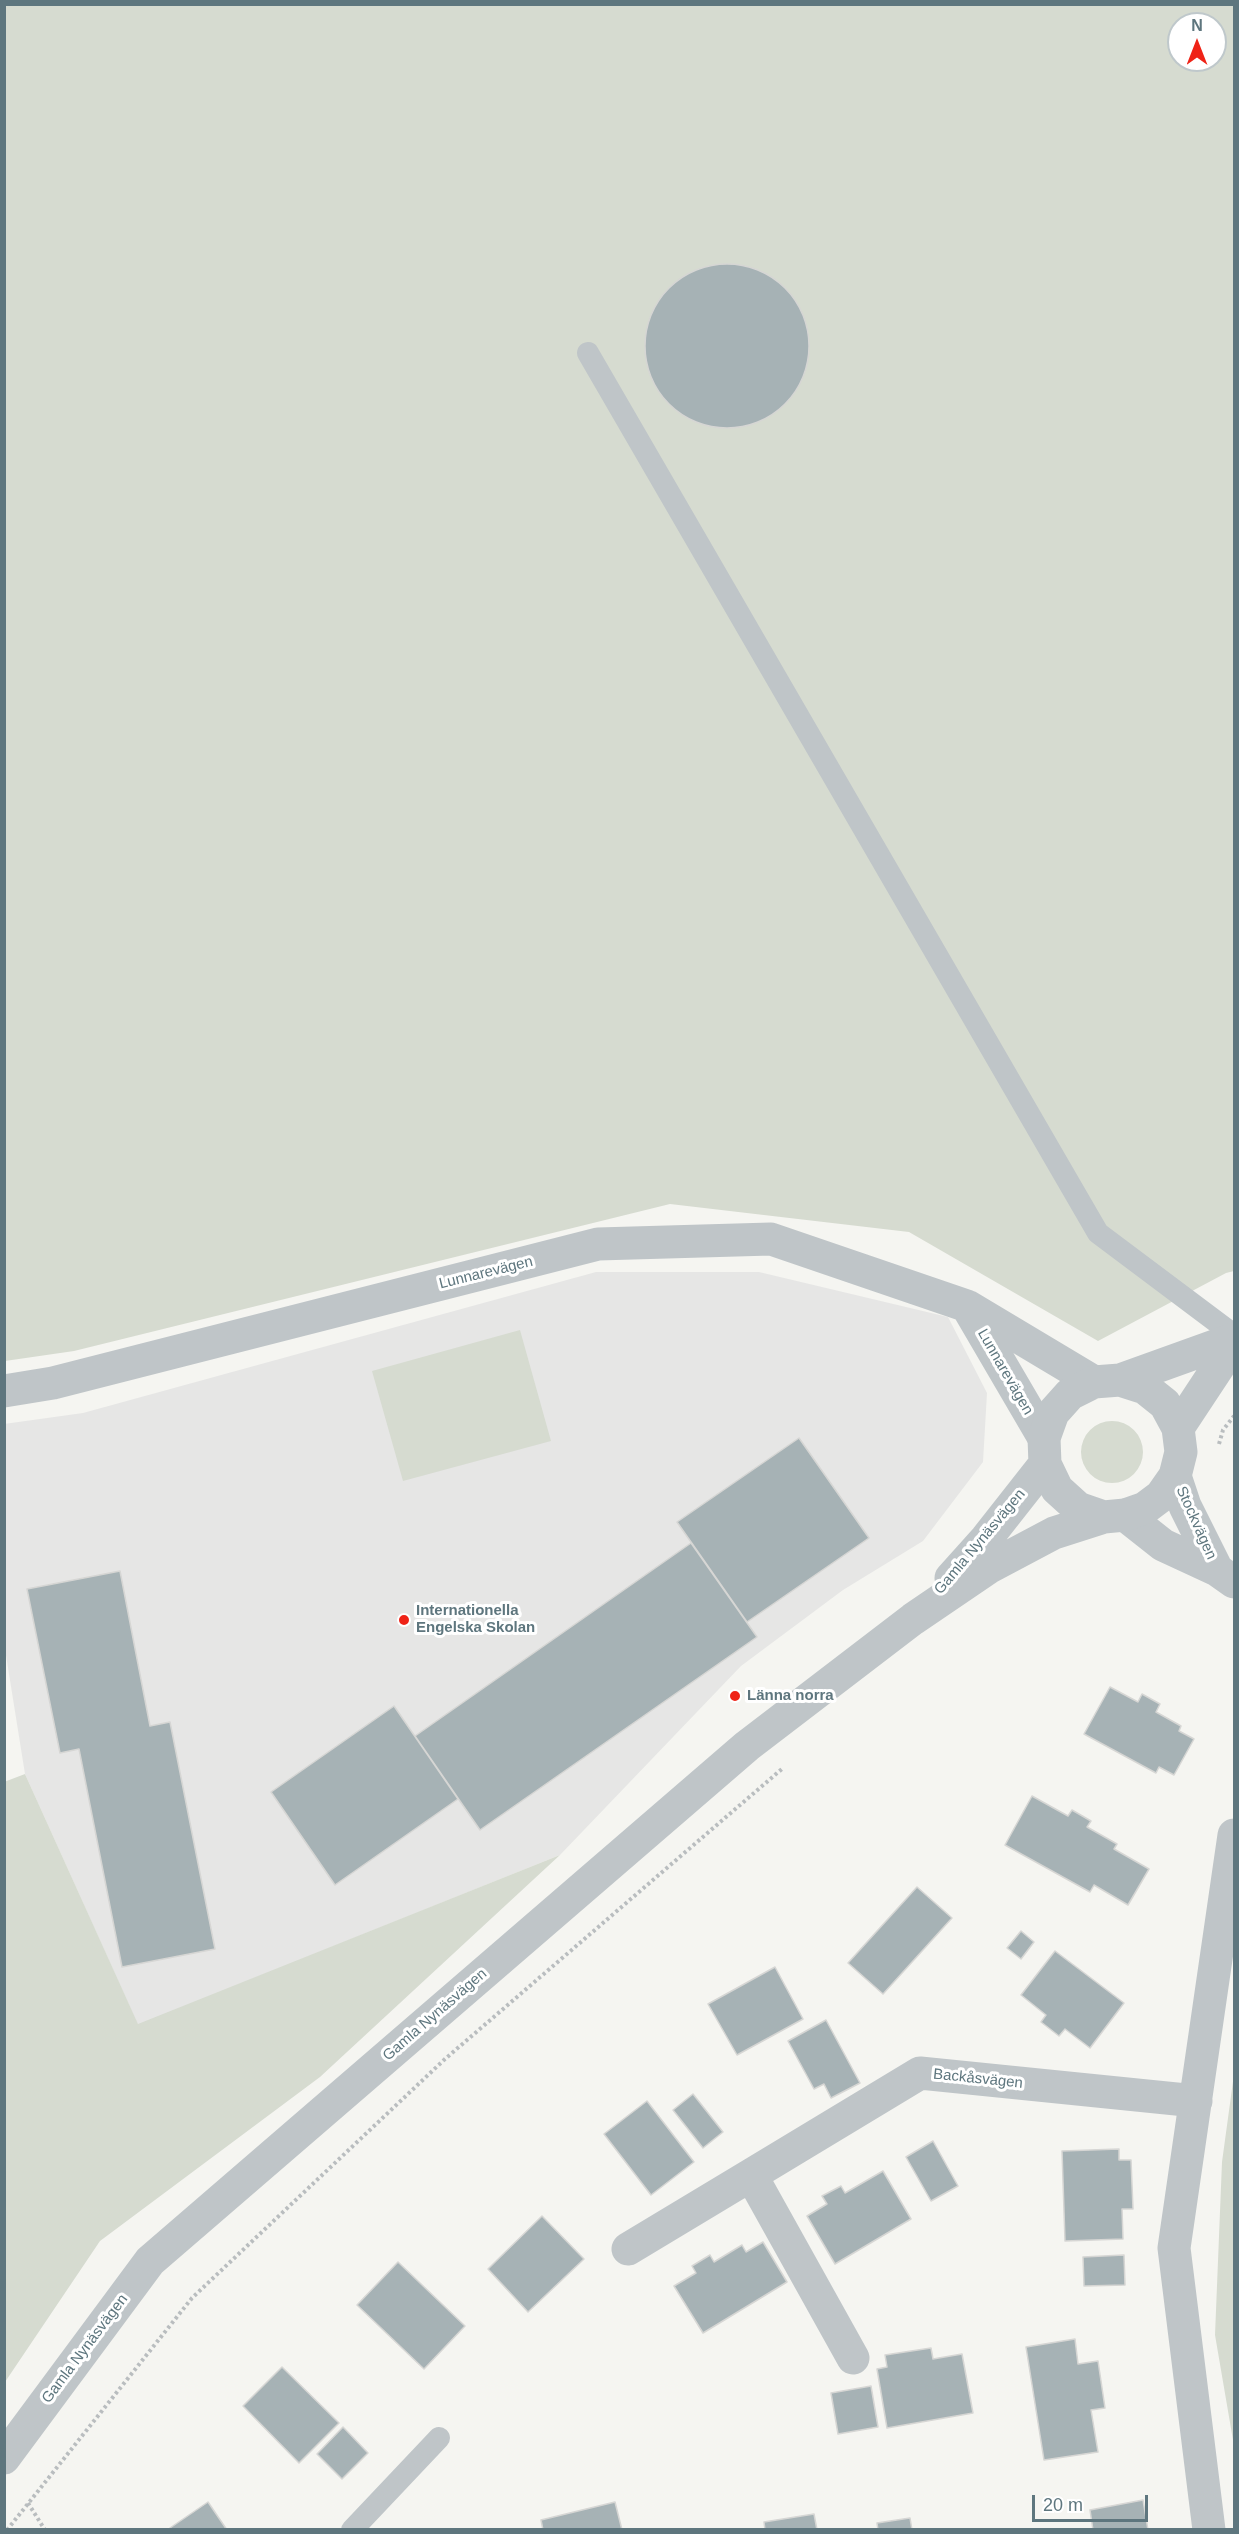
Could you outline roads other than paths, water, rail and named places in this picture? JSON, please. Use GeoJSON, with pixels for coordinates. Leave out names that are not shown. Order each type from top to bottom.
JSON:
{"type":"FeatureCollection","features":[{"type":"Feature","properties":{"kind":"street","name":"Lunnarevägen"},"geometry":{"type":"LineString","coordinates":[[4,1391],[53,1383],[598,1244],[771,1239],[967,1306],[1107,1381]]}},
{"type":"Feature","properties":{"kind":"street","name":"Lunnarevägen"},"geometry":{"type":"LineString","coordinates":[[967,1306],[1044,1451]]}},
{"type":"Feature","properties":{"kind":"street","name":"Gamla Nynäsvägen"},"geometry":{"type":"LineString","coordinates":[[913,1619],[986,1539],[1044,1451],[1053,1413],[1070,1394],[1234,1339]]}},
{"type":"Feature","properties":{"kind":"street"},"geometry":{"type":"LineString","coordinates":[[1178,1428],[1234,1339]]}},
{"type":"Feature","properties":{"kind":"street","name":"Gamla Nynäsvägen"},"geometry":{"type":"LineString","coordinates":[[4,2458],[150,2260],[747,1746],[913,1619],[998,1563],[1054,1533],[1145,1508],[1161,1496],[1175,1476],[1181,1452],[1178,1428],[1165,1404],[1145,1388],[1107,1381]]}},
{"type":"Feature","properties":{"kind":"street"},"geometry":{"type":"LineString","coordinates":[[1044,1451],[1057,1489],[1078,1508],[1115,1516]]}},
{"type":"Feature","properties":{"kind":"street","name":"Stockvägen"},"geometry":{"type":"LineString","coordinates":[[1175,1476],[1185,1506],[1226,1576]]}},
{"type":"Feature","properties":{"kind":"street","name":"Stockvägen"},"geometry":{"type":"LineString","coordinates":[[1115,1516],[1163,1545],[1226,1576]]}},
{"type":"Feature","properties":{"kind":"street"},"geometry":{"type":"LineString","coordinates":[[1209,2529],[1174,2248],[1234,1835]]}},
{"type":"Feature","properties":{"kind":"street","name":"Backåsvägen"},"geometry":{"type":"LineString","coordinates":[[628,2249],[920,2073],[1196,2101]]}},
{"type":"Feature","properties":{"kind":"street"},"geometry":{"type":"LineString","coordinates":[[751,2175],[853,2358]]}},
{"type":"Feature","properties":{"kind":"lane"},"geometry":{"type":"LineString","coordinates":[[588,353],[1098,1233],[1234,1339]]}},
{"type":"Feature","properties":{"kind":"lane"},"geometry":{"type":"LineString","coordinates":[[352,2529],[439,2438]]}},
{"type":"Feature","properties":{"kind":"place","name":"Internationella Engelska Skolan"},"geometry":{"type":"Point","coordinates":[404,1620]}},
{"type":"Feature","properties":{"kind":"place","name":"Länna norra"},"geometry":{"type":"Point","coordinates":[735,1696]}}]}
